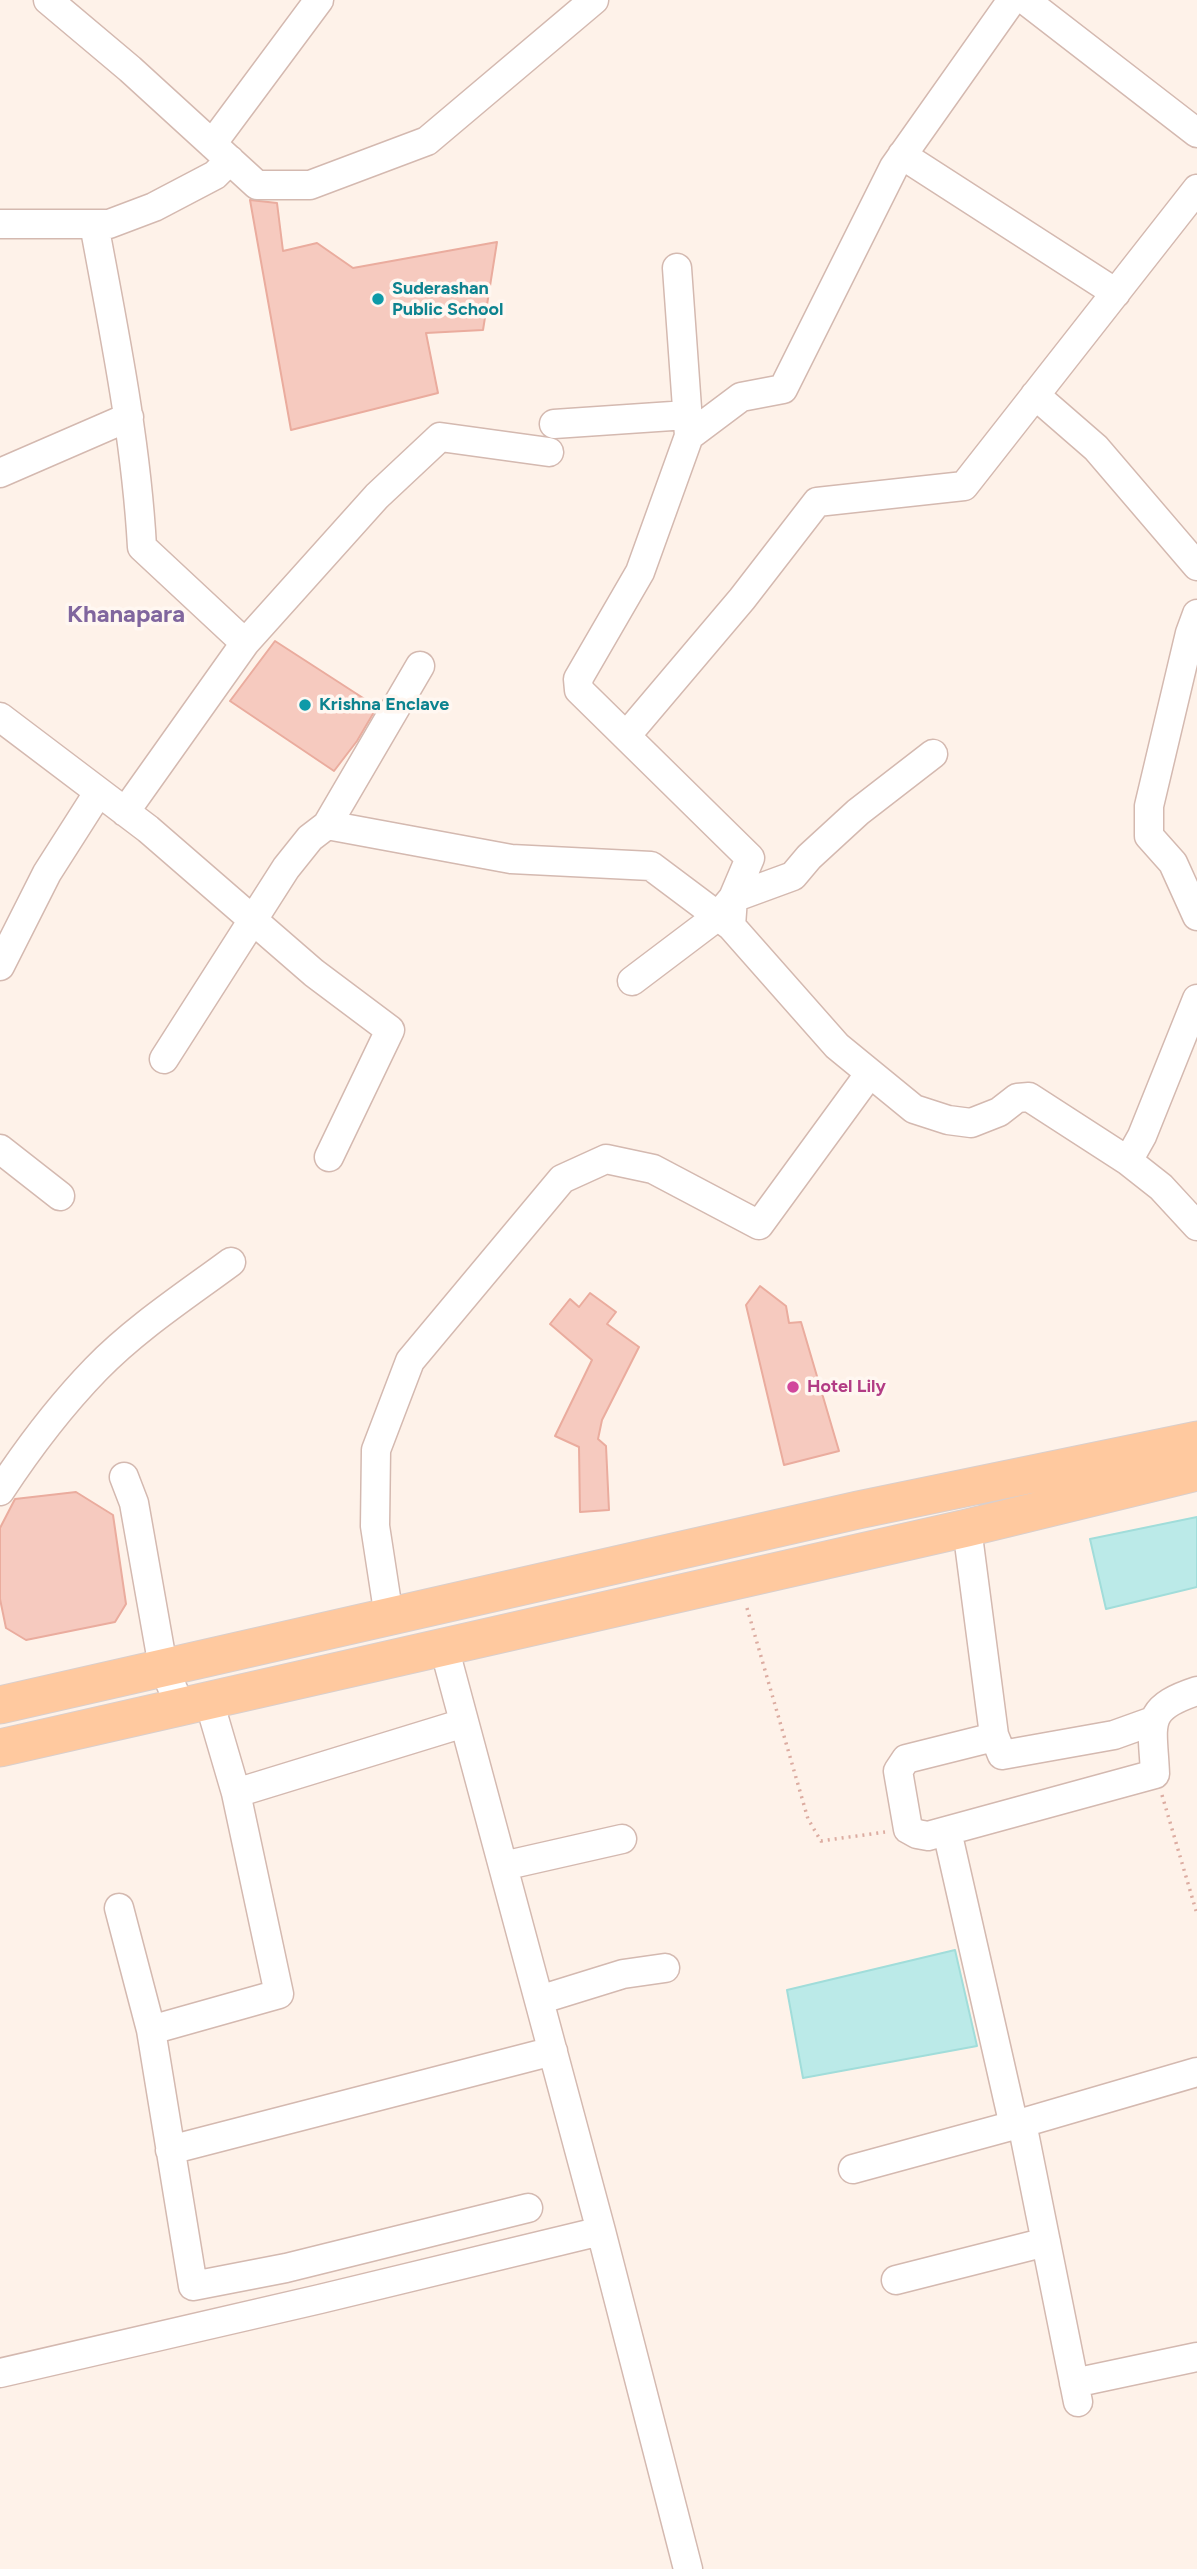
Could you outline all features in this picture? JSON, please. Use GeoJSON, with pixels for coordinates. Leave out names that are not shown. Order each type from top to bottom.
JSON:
{"type":"FeatureCollection","features":[{"type":"Feature","properties":{"kind":"main road"},"geometry":{"type":"LineString","coordinates":[[0,1704],[858,1510],[1197,1440]]}},
{"type":"Feature","properties":{"kind":"main road"},"geometry":{"type":"LineString","coordinates":[[3,1753],[195,1704],[967,1528],[1197,1472]]}},
{"type":"Feature","properties":{"kind":"street"},"geometry":{"type":"LineString","coordinates":[[48,0],[130,69],[257,185],[310,185],[427,141],[594,0]]}},
{"type":"Feature","properties":{"kind":"street"},"geometry":{"type":"LineString","coordinates":[[0,224],[109,224],[154,207],[215,175],[221,152],[319,0]]}},
{"type":"Feature","properties":{"kind":"street"},"geometry":{"type":"LineString","coordinates":[[554,424],[688,426],[741,397],[783,389],[894,167],[1012,0]]}},
{"type":"Feature","properties":{"kind":"street"},"geometry":{"type":"LineString","coordinates":[[1025,0],[1197,134]]}},
{"type":"Feature","properties":{"kind":"street"},"geometry":{"type":"LineString","coordinates":[[902,155],[1116,293]]}},
{"type":"Feature","properties":{"kind":"street"},"geometry":{"type":"LineString","coordinates":[[626,736],[742,599],[817,502],[964,486],[1197,188]]}},
{"type":"Feature","properties":{"kind":"street"},"geometry":{"type":"LineString","coordinates":[[94,224],[130,417],[139,483],[142,547],[245,643]]}},
{"type":"Feature","properties":{"kind":"street"},"geometry":{"type":"LineString","coordinates":[[677,268],[688,426],[640,572],[578,679],[579,690],[750,858],[727,913]]}},
{"type":"Feature","properties":{"kind":"street"},"geometry":{"type":"LineString","coordinates":[[1035,396],[1096,448],[1197,566]]}},
{"type":"Feature","properties":{"kind":"street"},"geometry":{"type":"LineString","coordinates":[[0,473],[130,417]]}},
{"type":"Feature","properties":{"kind":"street"},"geometry":{"type":"LineString","coordinates":[[125,812],[245,643],[377,496],[440,437],[549,452]]}},
{"type":"Feature","properties":{"kind":"street"},"geometry":{"type":"LineString","coordinates":[[1197,614],[1149,806],[1149,836],[1173,863],[1197,916]]}},
{"type":"Feature","properties":{"kind":"street"},"geometry":{"type":"LineString","coordinates":[[164,1059],[286,868],[310,838],[327,825],[420,666]]}},
{"type":"Feature","properties":{"kind":"street"},"geometry":{"type":"LineString","coordinates":[[0,717],[148,829],[314,973],[390,1030],[328,1157]]}},
{"type":"Feature","properties":{"kind":"street"},"geometry":{"type":"LineString","coordinates":[[632,981],[727,913],[793,876],[858,812],[933,754]]}},
{"type":"Feature","properties":{"kind":"street"},"geometry":{"type":"LineString","coordinates":[[0,966],[47,873],[98,793]]}},
{"type":"Feature","properties":{"kind":"street"},"geometry":{"type":"LineString","coordinates":[[327,825],[511,859],[651,866],[727,913],[837,1046],[914,1109],[948,1120],[971,1123],[999,1112],[1017,1098],[1029,1097],[1128,1161],[1161,1187],[1197,1226]]}},
{"type":"Feature","properties":{"kind":"street"},"geometry":{"type":"LineString","coordinates":[[1128,1161],[1142,1136],[1195,1008]]}},
{"type":"Feature","properties":{"kind":"street"},"geometry":{"type":"LineString","coordinates":[[389,1617],[375,1526],[376,1450],[410,1361],[562,1179],[606,1159],[642,1167],[653,1170],[759,1225],[870,1073]]}},
{"type":"Feature","properties":{"kind":"street"},"geometry":{"type":"LineString","coordinates":[[0,1149],[60,1196]]}},
{"type":"Feature","properties":{"kind":"street"},"geometry":{"type":"LineString","coordinates":[[0,1491],[22,1458],[95,1370],[132,1336],[230,1262]]}},
{"type":"Feature","properties":{"kind":"street"},"geometry":{"type":"LineString","coordinates":[[124,1477],[134,1503],[163,1667],[195,1704],[236,1793],[279,1994],[151,2030]]}},
{"type":"Feature","properties":{"kind":"street"},"geometry":{"type":"LineString","coordinates":[[967,1528],[994,1735],[1002,1755],[1114,1735],[1153,1721],[1164,1705],[1197,1691]]}},
{"type":"Feature","properties":{"kind":"street"},"geometry":{"type":"LineString","coordinates":[[444,1647],[601,2231],[688,2569]]}},
{"type":"Feature","properties":{"kind":"street"},"geometry":{"type":"LineString","coordinates":[[994,1735],[906,1759],[898,1770],[908,1829],[929,1836],[1156,1774],[1153,1721]]}},
{"type":"Feature","properties":{"kind":"street"},"geometry":{"type":"LineString","coordinates":[[236,1793],[464,1723]]}},
{"type":"Feature","properties":{"kind":"street"},"geometry":{"type":"LineString","coordinates":[[947,1831],[1046,2242],[1076,2392],[1197,2357]]}},
{"type":"Feature","properties":{"kind":"street"},"geometry":{"type":"LineString","coordinates":[[503,1866],[622,1839]]}},
{"type":"Feature","properties":{"kind":"street"},"geometry":{"type":"LineString","coordinates":[[119,1908],[151,2030],[193,2286],[286,2268],[528,2208]]}},
{"type":"Feature","properties":{"kind":"street"},"geometry":{"type":"LineString","coordinates":[[539,2000],[623,1974],[665,1968]]}},
{"type":"Feature","properties":{"kind":"street"},"geometry":{"type":"LineString","coordinates":[[170,2150],[553,2051]]}},
{"type":"Feature","properties":{"kind":"street"},"geometry":{"type":"LineString","coordinates":[[853,2169],[1197,2072]]}},
{"type":"Feature","properties":{"kind":"street"},"geometry":{"type":"LineString","coordinates":[[0,2373],[601,2231]]}},
{"type":"Feature","properties":{"kind":"street"},"geometry":{"type":"LineString","coordinates":[[896,2280],[1046,2242]]}},
{"type":"Feature","properties":{"kind":"path"},"geometry":{"type":"LineString","coordinates":[[747,1608],[808,1819],[821,1840],[908,1829]]}},
{"type":"Feature","properties":{"kind":"path"},"geometry":{"type":"LineString","coordinates":[[1156,1774],[1197,1914]]}},
{"type":"Feature","properties":{"kind":"water"},"geometry":{"type":"Polygon","coordinates":[[[1197,1517],[1197,1587],[1106,1609],[1090,1539],[1197,1517]]]}},
{"type":"Feature","properties":{"kind":"water"},"geometry":{"type":"Polygon","coordinates":[[[955,1950],[977,2046],[803,2078],[787,1990],[955,1950]]]}},
{"type":"Feature","properties":{"kind":"building","name":"Suderashan Public School"},"geometry":{"type":"Polygon","coordinates":[[[250,200],[277,203],[283,251],[317,243],[353,268],[497,242],[483,330],[426,333],[438,393],[291,430],[250,200]]]}},
{"type":"Feature","properties":{"kind":"building","name":"Krishna Enclave"},"geometry":{"type":"Polygon","coordinates":[[[275,641],[377,707],[357,741],[334,771],[230,701],[275,641]]]}},
{"type":"Feature","properties":{"kind":"building","name":"Hotel Lily"},"geometry":{"type":"Polygon","coordinates":[[[760,1286],[786,1306],[789,1323],[801,1322],[839,1451],[784,1465],[746,1305],[760,1286]]]}},
{"type":"Feature","properties":{"kind":"building"},"geometry":{"type":"Polygon","coordinates":[[[590,1293],[616,1312],[607,1324],[639,1347],[602,1420],[598,1439],[606,1446],[609,1510],[580,1512],[579,1447],[555,1436],[592,1360],[550,1324],[570,1299],[579,1307],[590,1293]]]}},
{"type":"Feature","properties":{"kind":"building"},"geometry":{"type":"Polygon","coordinates":[[[76,1492],[113,1515],[126,1604],[115,1622],[26,1640],[6,1628],[0,1599],[0,1528],[15,1499],[76,1492]]]}},
{"type":"Feature","properties":{"kind":"place","name":"Suderashan Public School"},"geometry":{"type":"Point","coordinates":[378,299]}},
{"type":"Feature","properties":{"kind":"place","name":"Krishna Enclave"},"geometry":{"type":"Point","coordinates":[305,705]}},
{"type":"Feature","properties":{"kind":"place","name":"Hotel Lily"},"geometry":{"type":"Point","coordinates":[793,1387]}},
{"type":"Feature","properties":{"kind":"district","name":"Khanapara"},"geometry":{"type":"Point","coordinates":[126,615]}}]}
